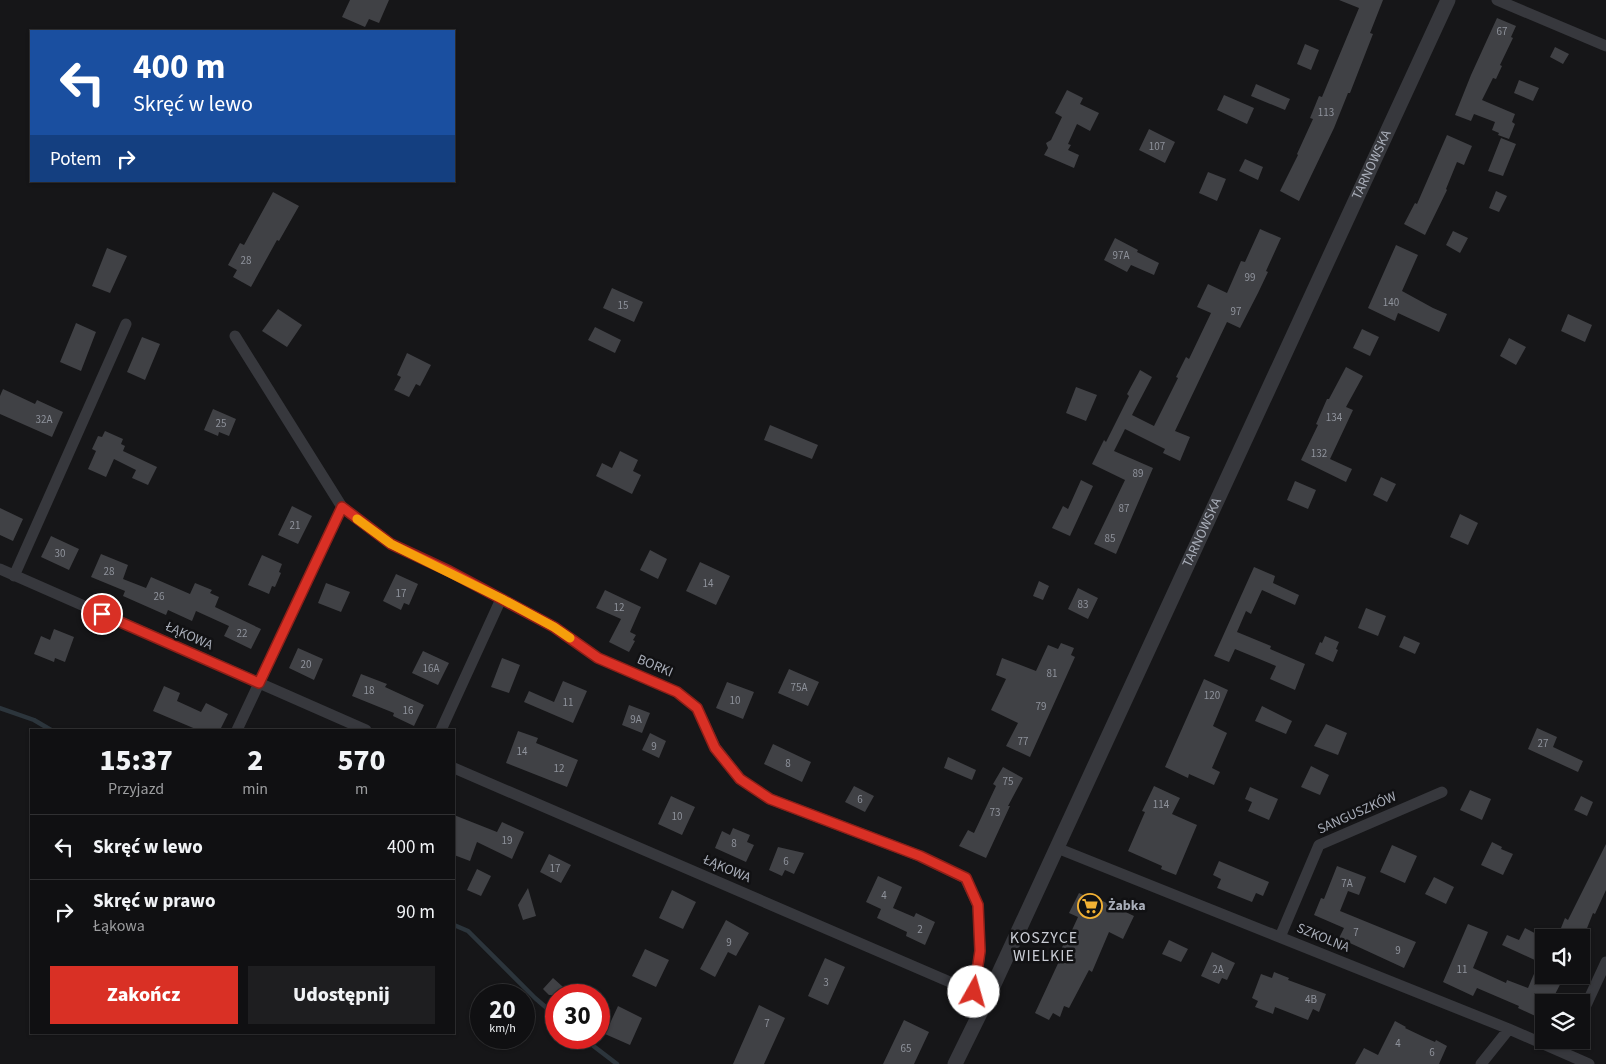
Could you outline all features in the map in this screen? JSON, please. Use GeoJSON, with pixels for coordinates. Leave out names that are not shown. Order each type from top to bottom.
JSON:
{"type":"FeatureCollection","features":[{"type":"Feature","properties":{"kind":"street","name":"TARNOWSKA"},"geometry":{"type":"LineString","coordinates":[[955,1064],[981,995],[1057,848],[1448,0]]}},
{"type":"Feature","properties":{"kind":"street"},"geometry":{"type":"LineString","coordinates":[[1497,0],[1606,46]]}},
{"type":"Feature","properties":{"kind":"street"},"geometry":{"type":"LineString","coordinates":[[14,576],[126,324]]}},
{"type":"Feature","properties":{"kind":"street"},"geometry":{"type":"LineString","coordinates":[[235,336],[342,507],[237,729]]}},
{"type":"Feature","properties":{"kind":"street","name":"BORKI"},"geometry":{"type":"LineString","coordinates":[[342,507],[391,544],[554,627],[598,658],[677,692],[697,708],[715,748],[740,779],[770,799],[920,856],[966,878],[978,905],[981,995]]}},
{"type":"Feature","properties":{"kind":"street","name":"ŁĄKOWA"},"geometry":{"type":"LineString","coordinates":[[0,569],[364,729]]}},
{"type":"Feature","properties":{"kind":"street"},"geometry":{"type":"LineString","coordinates":[[441,729],[502,599]]}},
{"type":"Feature","properties":{"kind":"street","name":"ŁĄKOWA"},"geometry":{"type":"LineString","coordinates":[[455,768],[981,995]]}},
{"type":"Feature","properties":{"kind":"street","name":"SANGUSZKÓW"},"geometry":{"type":"LineString","coordinates":[[1280,937],[1319,845],[1442,792]]}},
{"type":"Feature","properties":{"kind":"street","name":"SZKOLNA"},"geometry":{"type":"LineString","coordinates":[[1057,848],[1509,1029],[1589,1064]]}},
{"type":"Feature","properties":{"kind":"street"},"geometry":{"type":"LineString","coordinates":[[1590,997],[1606,962]]}},
{"type":"Feature","properties":{"kind":"street"},"geometry":{"type":"LineString","coordinates":[[1481,1064],[1509,1029]]}},
{"type":"Feature","properties":{"kind":"building"},"geometry":{"type":"Polygon","coordinates":[[[350,0],[389,0],[379,23],[369,19],[365,27],[342,17],[350,0]]]}},
{"type":"Feature","properties":{"kind":"building"},"geometry":{"type":"Polygon","coordinates":[[[1339,0],[1383,0],[1370,33],[1373,34],[1350,93],[1348,93],[1334,128],[1299,201],[1280,191],[1298,155],[1313,119],[1310,118],[1319,96],[1322,97],[1359,8],[1339,0]]]}},
{"type":"Feature","properties":{"kind":"building"},"geometry":{"type":"Polygon","coordinates":[[[1497,18],[1516,26],[1511,37],[1513,38],[1500,65],[1502,66],[1496,79],[1493,78],[1482,100],[1515,114],[1512,122],[1515,124],[1509,139],[1498,135],[1499,133],[1492,130],[1495,122],[1474,114],[1471,121],[1455,115],[1497,18]]]}},
{"type":"Feature","properties":{"kind":"building"},"geometry":{"type":"Polygon","coordinates":[[[1305,44],[1319,50],[1311,70],[1297,64],[1305,44]]]}},
{"type":"Feature","properties":{"kind":"building"},"geometry":{"type":"Polygon","coordinates":[[[1555,47],[1569,54],[1563,64],[1550,57],[1555,47]]]}},
{"type":"Feature","properties":{"kind":"building"},"geometry":{"type":"Polygon","coordinates":[[[1519,80],[1539,88],[1533,101],[1514,93],[1519,80]]]}},
{"type":"Feature","properties":{"kind":"building"},"geometry":{"type":"Polygon","coordinates":[[[1256,84],[1290,99],[1285,110],[1251,96],[1256,84]]]}},
{"type":"Feature","properties":{"kind":"building"},"geometry":{"type":"Polygon","coordinates":[[[1067,90],[1083,98],[1080,104],[1099,113],[1090,131],[1077,124],[1068,144],[1071,145],[1068,150],[1079,155],[1074,168],[1044,155],[1048,148],[1046,143],[1051,140],[1062,117],[1055,113],[1067,90]]]}},
{"type":"Feature","properties":{"kind":"building"},"geometry":{"type":"Polygon","coordinates":[[[1224,95],[1254,108],[1247,124],[1217,110],[1224,95]]]}},
{"type":"Feature","properties":{"kind":"building"},"geometry":{"type":"Polygon","coordinates":[[[1149,129],[1175,142],[1165,163],[1139,150],[1149,129]]]}},
{"type":"Feature","properties":{"kind":"building"},"geometry":{"type":"Polygon","coordinates":[[[1447,135],[1472,146],[1464,165],[1457,162],[1447,190],[1425,235],[1404,224],[1415,203],[1417,204],[1447,135]]]}},
{"type":"Feature","properties":{"kind":"building"},"geometry":{"type":"Polygon","coordinates":[[[1501,138],[1516,144],[1503,176],[1488,171],[1501,138]]]}},
{"type":"Feature","properties":{"kind":"building"},"geometry":{"type":"Polygon","coordinates":[[[1245,159],[1263,167],[1258,180],[1239,171],[1245,159]]]}},
{"type":"Feature","properties":{"kind":"building"},"geometry":{"type":"Polygon","coordinates":[[[1208,172],[1226,179],[1217,201],[1199,193],[1208,172]]]}},
{"type":"Feature","properties":{"kind":"building"},"geometry":{"type":"Polygon","coordinates":[[[1496,191],[1507,196],[1499,212],[1489,208],[1496,191]]]}},
{"type":"Feature","properties":{"kind":"building"},"geometry":{"type":"Polygon","coordinates":[[[273,192],[299,206],[279,241],[277,240],[251,287],[233,277],[237,270],[228,265],[240,243],[244,245],[273,192]]]}},
{"type":"Feature","properties":{"kind":"building"},"geometry":{"type":"Polygon","coordinates":[[[1260,229],[1281,238],[1266,271],[1268,272],[1240,328],[1227,322],[1175,431],[1190,437],[1180,461],[1163,453],[1165,449],[1125,429],[1114,451],[1153,468],[1116,554],[1094,544],[1125,480],[1092,464],[1104,440],[1106,442],[1129,396],[1127,394],[1140,370],[1152,377],[1132,415],[1154,426],[1178,378],[1176,377],[1186,357],[1189,359],[1211,313],[1197,307],[1208,284],[1227,293],[1241,261],[1245,262],[1260,229]]]}},
{"type":"Feature","properties":{"kind":"building"},"geometry":{"type":"Polygon","coordinates":[[[1453,231],[1468,238],[1460,253],[1446,245],[1453,231]]]}},
{"type":"Feature","properties":{"kind":"building"},"geometry":{"type":"Polygon","coordinates":[[[1115,238],[1159,263],[1154,275],[1131,265],[1127,272],[1104,260],[1115,238]]]}},
{"type":"Feature","properties":{"kind":"building"},"geometry":{"type":"Polygon","coordinates":[[[1396,245],[1418,255],[1402,291],[1447,314],[1439,332],[1398,313],[1395,321],[1368,308],[1396,245]]]}},
{"type":"Feature","properties":{"kind":"building"},"geometry":{"type":"Polygon","coordinates":[[[107,248],[127,256],[110,293],[92,286],[107,248]]]}},
{"type":"Feature","properties":{"kind":"building"},"geometry":{"type":"Polygon","coordinates":[[[612,288],[643,302],[634,322],[603,308],[612,288]]]}},
{"type":"Feature","properties":{"kind":"building"},"geometry":{"type":"Polygon","coordinates":[[[278,309],[302,325],[287,347],[262,331],[278,309]]]}},
{"type":"Feature","properties":{"kind":"building"},"geometry":{"type":"Polygon","coordinates":[[[1568,314],[1592,325],[1585,342],[1561,331],[1568,314]]]}},
{"type":"Feature","properties":{"kind":"building"},"geometry":{"type":"Polygon","coordinates":[[[76,323],[96,332],[81,371],[60,362],[76,323]]]}},
{"type":"Feature","properties":{"kind":"building"},"geometry":{"type":"Polygon","coordinates":[[[595,327],[621,340],[615,353],[588,340],[595,327]]]}},
{"type":"Feature","properties":{"kind":"building"},"geometry":{"type":"Polygon","coordinates":[[[1362,329],[1379,337],[1370,356],[1353,348],[1362,329]]]}},
{"type":"Feature","properties":{"kind":"building"},"geometry":{"type":"Polygon","coordinates":[[[142,337],[160,344],[145,380],[127,372],[142,337]]]}},
{"type":"Feature","properties":{"kind":"building"},"geometry":{"type":"Polygon","coordinates":[[[1509,338],[1526,347],[1516,365],[1500,356],[1509,338]]]}},
{"type":"Feature","properties":{"kind":"building"},"geometry":{"type":"Polygon","coordinates":[[[407,353],[431,365],[420,386],[416,384],[409,397],[394,390],[401,377],[397,375],[407,353]]]}},
{"type":"Feature","properties":{"kind":"building"},"geometry":{"type":"Polygon","coordinates":[[[1346,367],[1363,376],[1346,407],[1353,410],[1330,459],[1352,469],[1346,482],[1301,460],[1318,425],[1316,424],[1327,399],[1329,399],[1346,367]]]}},
{"type":"Feature","properties":{"kind":"building"},"geometry":{"type":"Polygon","coordinates":[[[1076,387],[1097,395],[1086,421],[1066,413],[1076,387]]]}},
{"type":"Feature","properties":{"kind":"building"},"geometry":{"type":"Polygon","coordinates":[[[3,389],[35,404],[37,400],[63,412],[52,437],[0,414],[0,396],[3,389]]]}},
{"type":"Feature","properties":{"kind":"building"},"geometry":{"type":"Polygon","coordinates":[[[213,409],[236,419],[229,436],[219,432],[218,436],[204,430],[213,409]]]}},
{"type":"Feature","properties":{"kind":"building"},"geometry":{"type":"Polygon","coordinates":[[[770,425],[818,445],[812,459],[764,440],[770,425]]]}},
{"type":"Feature","properties":{"kind":"building"},"geometry":{"type":"Polygon","coordinates":[[[105,431],[123,439],[121,444],[125,446],[123,451],[157,467],[148,485],[132,478],[136,470],[114,459],[106,477],[88,469],[96,451],[92,449],[98,436],[102,437],[105,431]]]}},
{"type":"Feature","properties":{"kind":"building"},"geometry":{"type":"Polygon","coordinates":[[[620,451],[638,460],[633,471],[641,475],[632,494],[596,476],[602,463],[612,468],[620,451]]]}},
{"type":"Feature","properties":{"kind":"building"},"geometry":{"type":"Polygon","coordinates":[[[1381,477],[1396,484],[1387,502],[1373,495],[1381,477]]]}},
{"type":"Feature","properties":{"kind":"building"},"geometry":{"type":"Polygon","coordinates":[[[1081,480],[1093,486],[1070,536],[1052,528],[1063,506],[1068,509],[1081,480]]]}},
{"type":"Feature","properties":{"kind":"building"},"geometry":{"type":"Polygon","coordinates":[[[1295,481],[1316,490],[1308,509],[1287,500],[1295,481]]]}},
{"type":"Feature","properties":{"kind":"building"},"geometry":{"type":"Polygon","coordinates":[[[292,506],[312,516],[298,544],[278,535],[292,506]]]}},
{"type":"Feature","properties":{"kind":"building"},"geometry":{"type":"Polygon","coordinates":[[[0,508],[23,519],[13,541],[0,535],[0,508]]]}},
{"type":"Feature","properties":{"kind":"building"},"geometry":{"type":"Polygon","coordinates":[[[1460,514],[1478,523],[1468,545],[1450,537],[1460,514]]]}},
{"type":"Feature","properties":{"kind":"building"},"geometry":{"type":"Polygon","coordinates":[[[51,536],[79,549],[69,570],[41,557],[51,536]]]}},
{"type":"Feature","properties":{"kind":"building"},"geometry":{"type":"Polygon","coordinates":[[[650,550],[667,559],[658,579],[640,570],[650,550]]]}},
{"type":"Feature","properties":{"kind":"building"},"geometry":{"type":"Polygon","coordinates":[[[101,554],[128,565],[123,579],[146,588],[151,577],[190,594],[195,583],[212,590],[210,593],[219,597],[215,607],[261,629],[251,649],[224,636],[229,626],[196,611],[192,621],[168,610],[166,615],[123,596],[125,591],[91,577],[101,554]]]}},
{"type":"Feature","properties":{"kind":"building"},"geometry":{"type":"Polygon","coordinates":[[[262,555],[282,564],[279,572],[281,573],[275,587],[272,586],[269,594],[248,585],[262,555]]]}},
{"type":"Feature","properties":{"kind":"building"},"geometry":{"type":"Polygon","coordinates":[[[700,562],[730,576],[716,605],[686,591],[700,562]]]}},
{"type":"Feature","properties":{"kind":"building"},"geometry":{"type":"Polygon","coordinates":[[[1254,567],[1275,576],[1273,583],[1299,595],[1295,605],[1262,590],[1251,614],[1246,611],[1237,632],[1271,646],[1270,649],[1305,664],[1295,690],[1270,679],[1276,666],[1235,649],[1229,662],[1214,656],[1254,567]]]}},
{"type":"Feature","properties":{"kind":"building"},"geometry":{"type":"Polygon","coordinates":[[[396,574],[418,584],[409,605],[404,603],[401,610],[383,601],[396,574]]]}},
{"type":"Feature","properties":{"kind":"building"},"geometry":{"type":"Polygon","coordinates":[[[1039,581],[1049,586],[1043,600],[1033,596],[1039,581]]]}},
{"type":"Feature","properties":{"kind":"building"},"geometry":{"type":"Polygon","coordinates":[[[326,583],[350,592],[341,612],[318,603],[326,583]]]}},
{"type":"Feature","properties":{"kind":"building"},"geometry":{"type":"Polygon","coordinates":[[[1078,588],[1098,598],[1088,619],[1068,609],[1078,588]]]}},
{"type":"Feature","properties":{"kind":"building"},"geometry":{"type":"Polygon","coordinates":[[[605,590],[641,607],[630,632],[636,635],[629,652],[609,642],[621,619],[596,608],[605,590]]]}},
{"type":"Feature","properties":{"kind":"building"},"geometry":{"type":"Polygon","coordinates":[[[1366,608],[1386,616],[1378,636],[1358,628],[1366,608]]]}},
{"type":"Feature","properties":{"kind":"building"},"geometry":{"type":"Polygon","coordinates":[[[54,629],[74,637],[65,662],[55,658],[54,662],[34,654],[41,636],[50,640],[54,629]]]}},
{"type":"Feature","properties":{"kind":"building"},"geometry":{"type":"Polygon","coordinates":[[[1325,636],[1339,642],[1333,662],[1315,654],[1325,636]]]}},
{"type":"Feature","properties":{"kind":"building"},"geometry":{"type":"Polygon","coordinates":[[[1404,636],[1420,643],[1415,654],[1399,647],[1404,636]]]}},
{"type":"Feature","properties":{"kind":"building"},"geometry":{"type":"Polygon","coordinates":[[[1061,643],[1074,648],[1071,655],[1075,657],[1030,757],[1006,746],[1018,723],[991,710],[1006,679],[996,675],[1002,658],[1036,671],[1048,645],[1058,649],[1061,643]]]}},
{"type":"Feature","properties":{"kind":"building"},"geometry":{"type":"Polygon","coordinates":[[[298,648],[323,659],[314,680],[289,668],[298,648]]]}},
{"type":"Feature","properties":{"kind":"building"},"geometry":{"type":"Polygon","coordinates":[[[423,651],[449,663],[438,685],[412,673],[423,651]]]}},
{"type":"Feature","properties":{"kind":"building"},"geometry":{"type":"Polygon","coordinates":[[[502,658],[520,665],[509,693],[491,687],[502,658]]]}},
{"type":"Feature","properties":{"kind":"building"},"geometry":{"type":"Polygon","coordinates":[[[789,669],[819,682],[808,706],[778,693],[789,669]]]}},
{"type":"Feature","properties":{"kind":"building"},"geometry":{"type":"Polygon","coordinates":[[[361,674],[387,684],[385,687],[424,705],[414,726],[393,716],[394,713],[352,696],[361,674]]]}},
{"type":"Feature","properties":{"kind":"building"},"geometry":{"type":"Polygon","coordinates":[[[1204,679],[1228,690],[1213,726],[1227,733],[1212,768],[1220,772],[1214,785],[1189,774],[1188,778],[1165,767],[1204,679]]]}},
{"type":"Feature","properties":{"kind":"building"},"geometry":{"type":"Polygon","coordinates":[[[563,681],[587,691],[573,723],[524,702],[529,691],[554,702],[563,681]]]}},
{"type":"Feature","properties":{"kind":"building"},"geometry":{"type":"Polygon","coordinates":[[[727,682],[754,692],[743,719],[716,708],[727,682]]]}},
{"type":"Feature","properties":{"kind":"building"},"geometry":{"type":"Polygon","coordinates":[[[164,686],[180,693],[177,701],[201,712],[206,703],[228,714],[220,729],[196,729],[153,711],[164,686]]]}},
{"type":"Feature","properties":{"kind":"building"},"geometry":{"type":"Polygon","coordinates":[[[629,705],[650,713],[642,733],[622,725],[629,705]]]}},
{"type":"Feature","properties":{"kind":"building"},"geometry":{"type":"Polygon","coordinates":[[[1262,706],[1292,721],[1286,734],[1255,721],[1262,706]]]}},
{"type":"Feature","properties":{"kind":"building"},"geometry":{"type":"Polygon","coordinates":[[[1326,724],[1347,733],[1338,755],[1314,746],[1326,724]]]}},
{"type":"Feature","properties":{"kind":"building"},"geometry":{"type":"Polygon","coordinates":[[[1537,728],[1557,737],[1553,747],[1583,761],[1578,772],[1528,749],[1537,728]]]}},
{"type":"Feature","properties":{"kind":"building"},"geometry":{"type":"Polygon","coordinates":[[[518,731],[538,738],[536,743],[578,760],[567,787],[506,763],[518,731]]]}},
{"type":"Feature","properties":{"kind":"building"},"geometry":{"type":"Polygon","coordinates":[[[650,733],[666,741],[659,758],[642,750],[650,733]]]}},
{"type":"Feature","properties":{"kind":"building"},"geometry":{"type":"Polygon","coordinates":[[[773,744],[811,762],[802,782],[764,764],[773,744]]]}},
{"type":"Feature","properties":{"kind":"building"},"geometry":{"type":"Polygon","coordinates":[[[948,757],[976,770],[972,780],[944,768],[948,757]]]}},
{"type":"Feature","properties":{"kind":"building"},"geometry":{"type":"Polygon","coordinates":[[[1311,766],[1329,775],[1320,795],[1301,787],[1311,766]]]}},
{"type":"Feature","properties":{"kind":"building"},"geometry":{"type":"Polygon","coordinates":[[[1003,767],[1023,778],[1008,806],[1010,806],[986,858],[959,846],[968,830],[974,833],[996,786],[993,784],[1003,767]]]}},
{"type":"Feature","properties":{"kind":"building"},"geometry":{"type":"Polygon","coordinates":[[[854,786],[874,796],[865,812],[845,802],[854,786]]]}},
{"type":"Feature","properties":{"kind":"building"},"geometry":{"type":"Polygon","coordinates":[[[1154,786],[1180,798],[1172,814],[1197,825],[1176,875],[1161,869],[1162,866],[1128,851],[1145,812],[1142,811],[1154,786]]]}},
{"type":"Feature","properties":{"kind":"building"},"geometry":{"type":"Polygon","coordinates":[[[1250,787],[1278,799],[1269,820],[1248,811],[1252,802],[1245,799],[1250,787]]]}},
{"type":"Feature","properties":{"kind":"building"},"geometry":{"type":"Polygon","coordinates":[[[1470,790],[1491,799],[1482,820],[1460,810],[1470,790]]]}},
{"type":"Feature","properties":{"kind":"building"},"geometry":{"type":"Polygon","coordinates":[[[671,796],[695,807],[682,835],[658,824],[671,796]]]}},
{"type":"Feature","properties":{"kind":"building"},"geometry":{"type":"Polygon","coordinates":[[[1581,796],[1593,802],[1587,816],[1574,810],[1581,796]]]}},
{"type":"Feature","properties":{"kind":"building"},"geometry":{"type":"Polygon","coordinates":[[[455,815],[497,832],[502,822],[524,832],[512,859],[477,842],[470,861],[455,855],[455,815]]]}},
{"type":"Feature","properties":{"kind":"building"},"geometry":{"type":"Polygon","coordinates":[[[733,828],[750,835],[747,842],[754,845],[746,862],[715,848],[722,831],[730,835],[733,828]]]}},
{"type":"Feature","properties":{"kind":"building"},"geometry":{"type":"Polygon","coordinates":[[[1492,842],[1502,847],[1501,849],[1513,854],[1503,875],[1481,865],[1492,842]]]}},
{"type":"Feature","properties":{"kind":"building"},"geometry":{"type":"Polygon","coordinates":[[[1606,844],[1606,890],[1595,914],[1593,913],[1587,929],[1561,929],[1565,918],[1568,920],[1606,844]]]}},
{"type":"Feature","properties":{"kind":"building"},"geometry":{"type":"Polygon","coordinates":[[[1392,845],[1417,856],[1405,883],[1380,872],[1392,845]]]}},
{"type":"Feature","properties":{"kind":"building"},"geometry":{"type":"Polygon","coordinates":[[[778,847],[804,853],[794,874],[785,870],[782,876],[769,870],[778,847]]]}},
{"type":"Feature","properties":{"kind":"building"},"geometry":{"type":"Polygon","coordinates":[[[549,854],[571,865],[561,883],[540,872],[549,854]]]}},
{"type":"Feature","properties":{"kind":"building"},"geometry":{"type":"Polygon","coordinates":[[[1219,861],[1269,882],[1263,896],[1256,893],[1252,902],[1217,888],[1221,879],[1213,875],[1219,861]]]}},
{"type":"Feature","properties":{"kind":"building"},"geometry":{"type":"Polygon","coordinates":[[[1337,866],[1366,877],[1359,895],[1348,891],[1340,911],[1416,942],[1404,968],[1339,938],[1344,928],[1314,915],[1321,898],[1324,899],[1337,866]]]}},
{"type":"Feature","properties":{"kind":"building"},"geometry":{"type":"Polygon","coordinates":[[[477,869],[491,876],[481,896],[467,890],[477,869]]]}},
{"type":"Feature","properties":{"kind":"building"},"geometry":{"type":"Polygon","coordinates":[[[878,876],[902,887],[893,908],[914,917],[916,913],[935,922],[925,945],[906,936],[907,932],[877,918],[881,909],[866,902],[878,876]]]}},
{"type":"Feature","properties":{"kind":"building"},"geometry":{"type":"Polygon","coordinates":[[[1434,877],[1454,887],[1446,904],[1425,894],[1434,877]]]}},
{"type":"Feature","properties":{"kind":"building"},"geometry":{"type":"Polygon","coordinates":[[[528,888],[536,916],[523,920],[518,905],[528,888]]]}},
{"type":"Feature","properties":{"kind":"building"},"geometry":{"type":"Polygon","coordinates":[[[672,890],[696,902],[683,929],[659,918],[672,890]]]}},
{"type":"Feature","properties":{"kind":"building"},"geometry":{"type":"Polygon","coordinates":[[[1079,893],[1089,898],[1090,895],[1134,916],[1123,939],[1109,932],[1092,972],[1089,970],[1069,1008],[1064,1006],[1060,1017],[1053,1013],[1049,1020],[1035,1013],[1061,957],[1058,956],[1078,917],[1069,913],[1079,893]]]}},
{"type":"Feature","properties":{"kind":"building"},"geometry":{"type":"Polygon","coordinates":[[[726,920],[749,933],[736,956],[728,952],[715,977],[700,969],[726,920]]]}},
{"type":"Feature","properties":{"kind":"building"},"geometry":{"type":"Polygon","coordinates":[[[1468,924],[1488,932],[1473,968],[1506,983],[1507,980],[1528,988],[1535,971],[1535,984],[1560,984],[1555,994],[1535,994],[1535,1016],[1518,1008],[1519,1006],[1477,988],[1473,996],[1443,982],[1468,924]]]}},
{"type":"Feature","properties":{"kind":"building"},"geometry":{"type":"Polygon","coordinates":[[[1525,928],[1535,933],[1535,960],[1502,945],[1507,935],[1519,940],[1525,928]]]}},
{"type":"Feature","properties":{"kind":"building"},"geometry":{"type":"Polygon","coordinates":[[[1169,940],[1188,949],[1181,962],[1162,954],[1169,940]]]}},
{"type":"Feature","properties":{"kind":"building"},"geometry":{"type":"Polygon","coordinates":[[[645,949],[669,960],[656,987],[632,976],[645,949]]]}},
{"type":"Feature","properties":{"kind":"building"},"geometry":{"type":"Polygon","coordinates":[[[1212,952],[1235,963],[1227,980],[1222,978],[1219,984],[1201,976],[1212,952]]]}},
{"type":"Feature","properties":{"kind":"building"},"geometry":{"type":"Polygon","coordinates":[[[825,958],[845,967],[828,1005],[808,996],[825,958]]]}},
{"type":"Feature","properties":{"kind":"building"},"geometry":{"type":"Polygon","coordinates":[[[1274,972],[1289,978],[1288,980],[1326,994],[1319,1012],[1313,1009],[1308,1020],[1275,1007],[1273,1014],[1255,1007],[1258,1001],[1252,998],[1261,974],[1272,978],[1274,972]]]}},
{"type":"Feature","properties":{"kind":"building"},"geometry":{"type":"Polygon","coordinates":[[[553,978],[560,984],[548,984],[553,978]]]}},
{"type":"Feature","properties":{"kind":"building"},"geometry":{"type":"Polygon","coordinates":[[[759,1005],[785,1018],[764,1064],[733,1064],[759,1005]]]}},
{"type":"Feature","properties":{"kind":"building"},"geometry":{"type":"Polygon","coordinates":[[[618,1006],[642,1018],[630,1045],[610,1036],[610,1023],[618,1006]]]}},
{"type":"Feature","properties":{"kind":"building"},"geometry":{"type":"Polygon","coordinates":[[[904,1020],[929,1032],[914,1064],[883,1064],[904,1020]]]}},
{"type":"Feature","properties":{"kind":"building"},"geometry":{"type":"Polygon","coordinates":[[[1395,1021],[1405,1028],[1447,1046],[1439,1064],[1355,1064],[1364,1048],[1378,1055],[1395,1021]]]}},
{"type":"Feature","properties":{"kind":"waterway"},"geometry":{"type":"LineString","coordinates":[[0,708],[34,720],[49,729]]}},
{"type":"Feature","properties":{"kind":"waterway"},"geometry":{"type":"LineString","coordinates":[[455,925],[468,931],[545,1007]]}},
{"type":"Feature","properties":{"kind":"waterway"},"geometry":{"type":"LineString","coordinates":[[597,1049],[617,1064]]}},
{"type":"Feature","properties":{"kind":"slow traffic"},"geometry":{"type":"LineString","coordinates":[[357,519],[391,544],[449,571],[554,627],[570,638]]}},
{"type":"Feature","properties":{"kind":"place","name":"Żabka"},"geometry":{"type":"Point","coordinates":[1090,906]}},
{"type":"Feature","properties":{"kind":"district","name":"KOSZYCE WIELKIE"},"geometry":{"type":"Point","coordinates":[1044,947]}},
{"type":"Feature","properties":{"kind":"route"},"geometry":{"type":"LineString","coordinates":[[102,614],[259,683],[342,507],[391,544],[449,571],[554,627],[598,658],[677,692],[697,708],[715,748],[740,779],[770,799],[920,856],[966,878],[978,905],[980,951],[974,992]]}}]}
